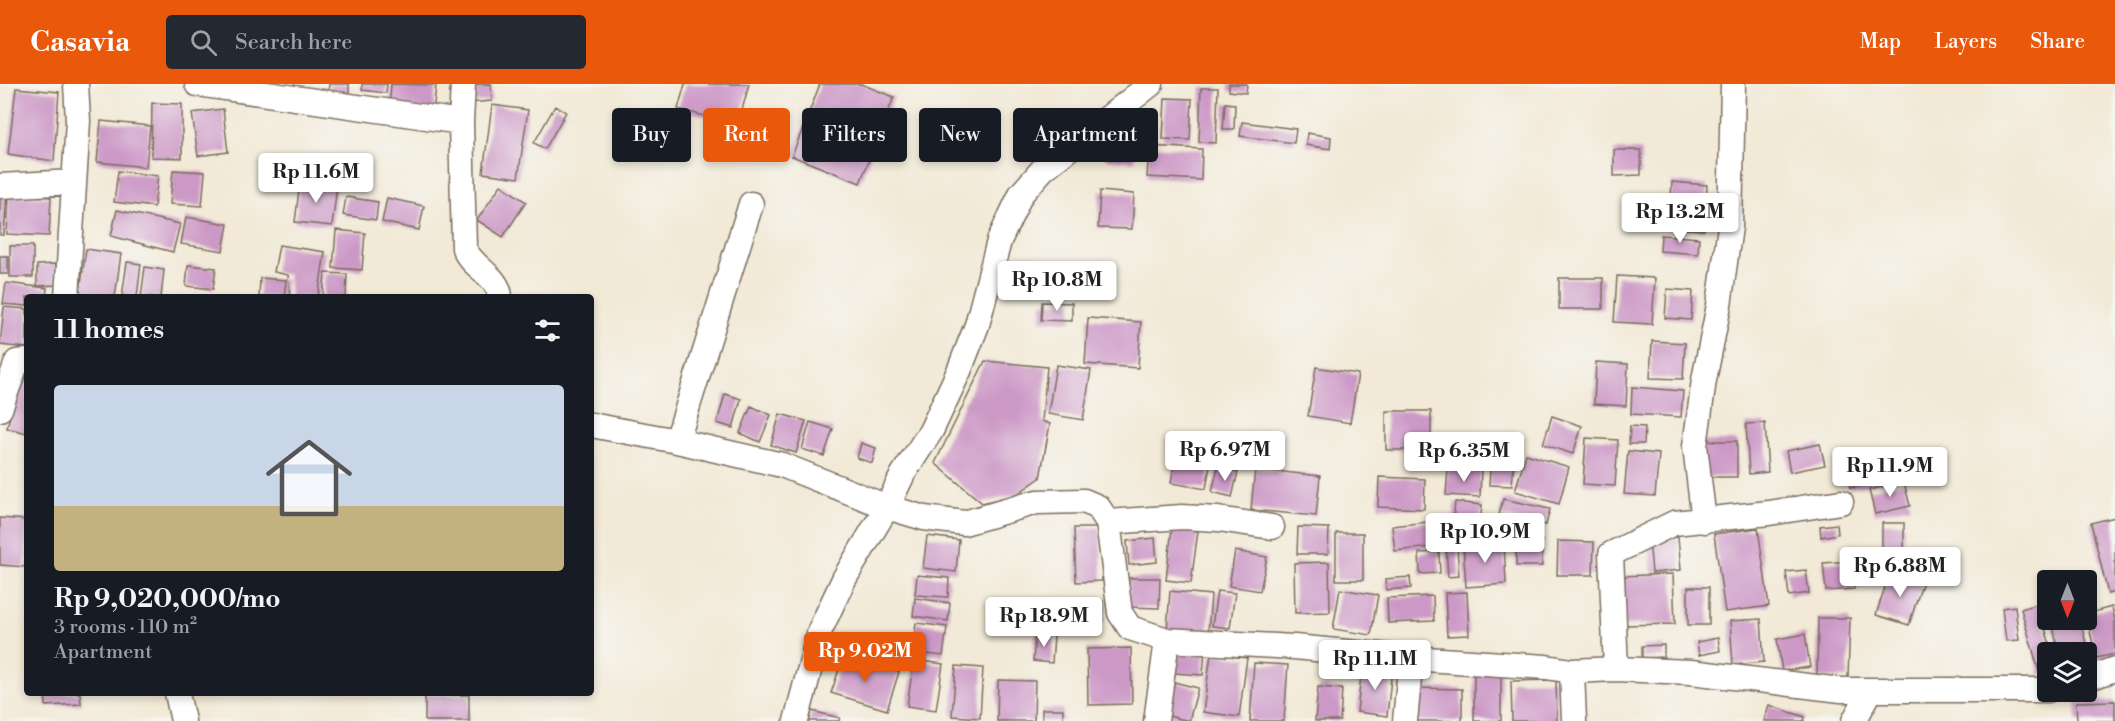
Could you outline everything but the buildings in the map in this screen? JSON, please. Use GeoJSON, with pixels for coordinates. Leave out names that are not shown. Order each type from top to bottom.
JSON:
{"type":"FeatureCollection","features":[{"type":"Feature","properties":{"kind":"street"},"geometry":{"type":"LineString","coordinates":[[67,294],[78,121],[76,84]]}},
{"type":"Feature","properties":{"kind":"street"},"geometry":{"type":"LineString","coordinates":[[197,84],[461,122]]}},
{"type":"Feature","properties":{"kind":"street"},"geometry":{"type":"LineString","coordinates":[[463,84],[461,122],[464,248],[475,265],[494,282],[500,294]]}},
{"type":"Feature","properties":{"kind":"street"},"geometry":{"type":"LineString","coordinates":[[796,721],[820,630],[844,579],[887,507],[903,474],[931,431],[959,371],[977,325],[999,242],[1021,194],[1043,169],[1151,84]]}},
{"type":"Feature","properties":{"kind":"street"},"geometry":{"type":"LineString","coordinates":[[1704,521],[1695,446],[1730,227],[1733,84]]}},
{"type":"Feature","properties":{"kind":"street"},"geometry":{"type":"LineString","coordinates":[[0,186],[74,182]]}},
{"type":"Feature","properties":{"kind":"street"},"geometry":{"type":"LineString","coordinates":[[677,441],[751,204]]}},
{"type":"Feature","properties":{"kind":"street"},"geometry":{"type":"LineString","coordinates":[[0,409],[17,362],[24,362]]}},
{"type":"Feature","properties":{"kind":"street"},"geometry":{"type":"LineString","coordinates":[[594,427],[677,441],[783,465],[887,507],[924,518],[964,523],[1037,502],[1084,501],[1098,507],[1108,522],[1120,613],[1130,628],[1167,640],[1294,647],[1572,671],[1616,669],[1691,672],[1841,690],[2037,690]]}},
{"type":"Feature","properties":{"kind":"street"},"geometry":{"type":"LineString","coordinates":[[1616,669],[1611,554],[1674,523],[1841,502]]}},
{"type":"Feature","properties":{"kind":"street"},"geometry":{"type":"LineString","coordinates":[[1108,522],[1182,517],[1218,519],[1272,527]]}},
{"type":"Feature","properties":{"kind":"street"},"geometry":{"type":"LineString","coordinates":[[1156,721],[1167,640]]}},
{"type":"Feature","properties":{"kind":"street"},"geometry":{"type":"LineString","coordinates":[[1405,721],[1411,658]]}},
{"type":"Feature","properties":{"kind":"street"},"geometry":{"type":"LineString","coordinates":[[2097,675],[2115,669]]}},
{"type":"Feature","properties":{"kind":"street"},"geometry":{"type":"LineString","coordinates":[[1572,671],[1574,721]]}},
{"type":"Feature","properties":{"kind":"street"},"geometry":{"type":"LineString","coordinates":[[1854,721],[1871,690]]}},
{"type":"Feature","properties":{"kind":"street"},"geometry":{"type":"LineString","coordinates":[[177,696],[180,721]]}}]}
